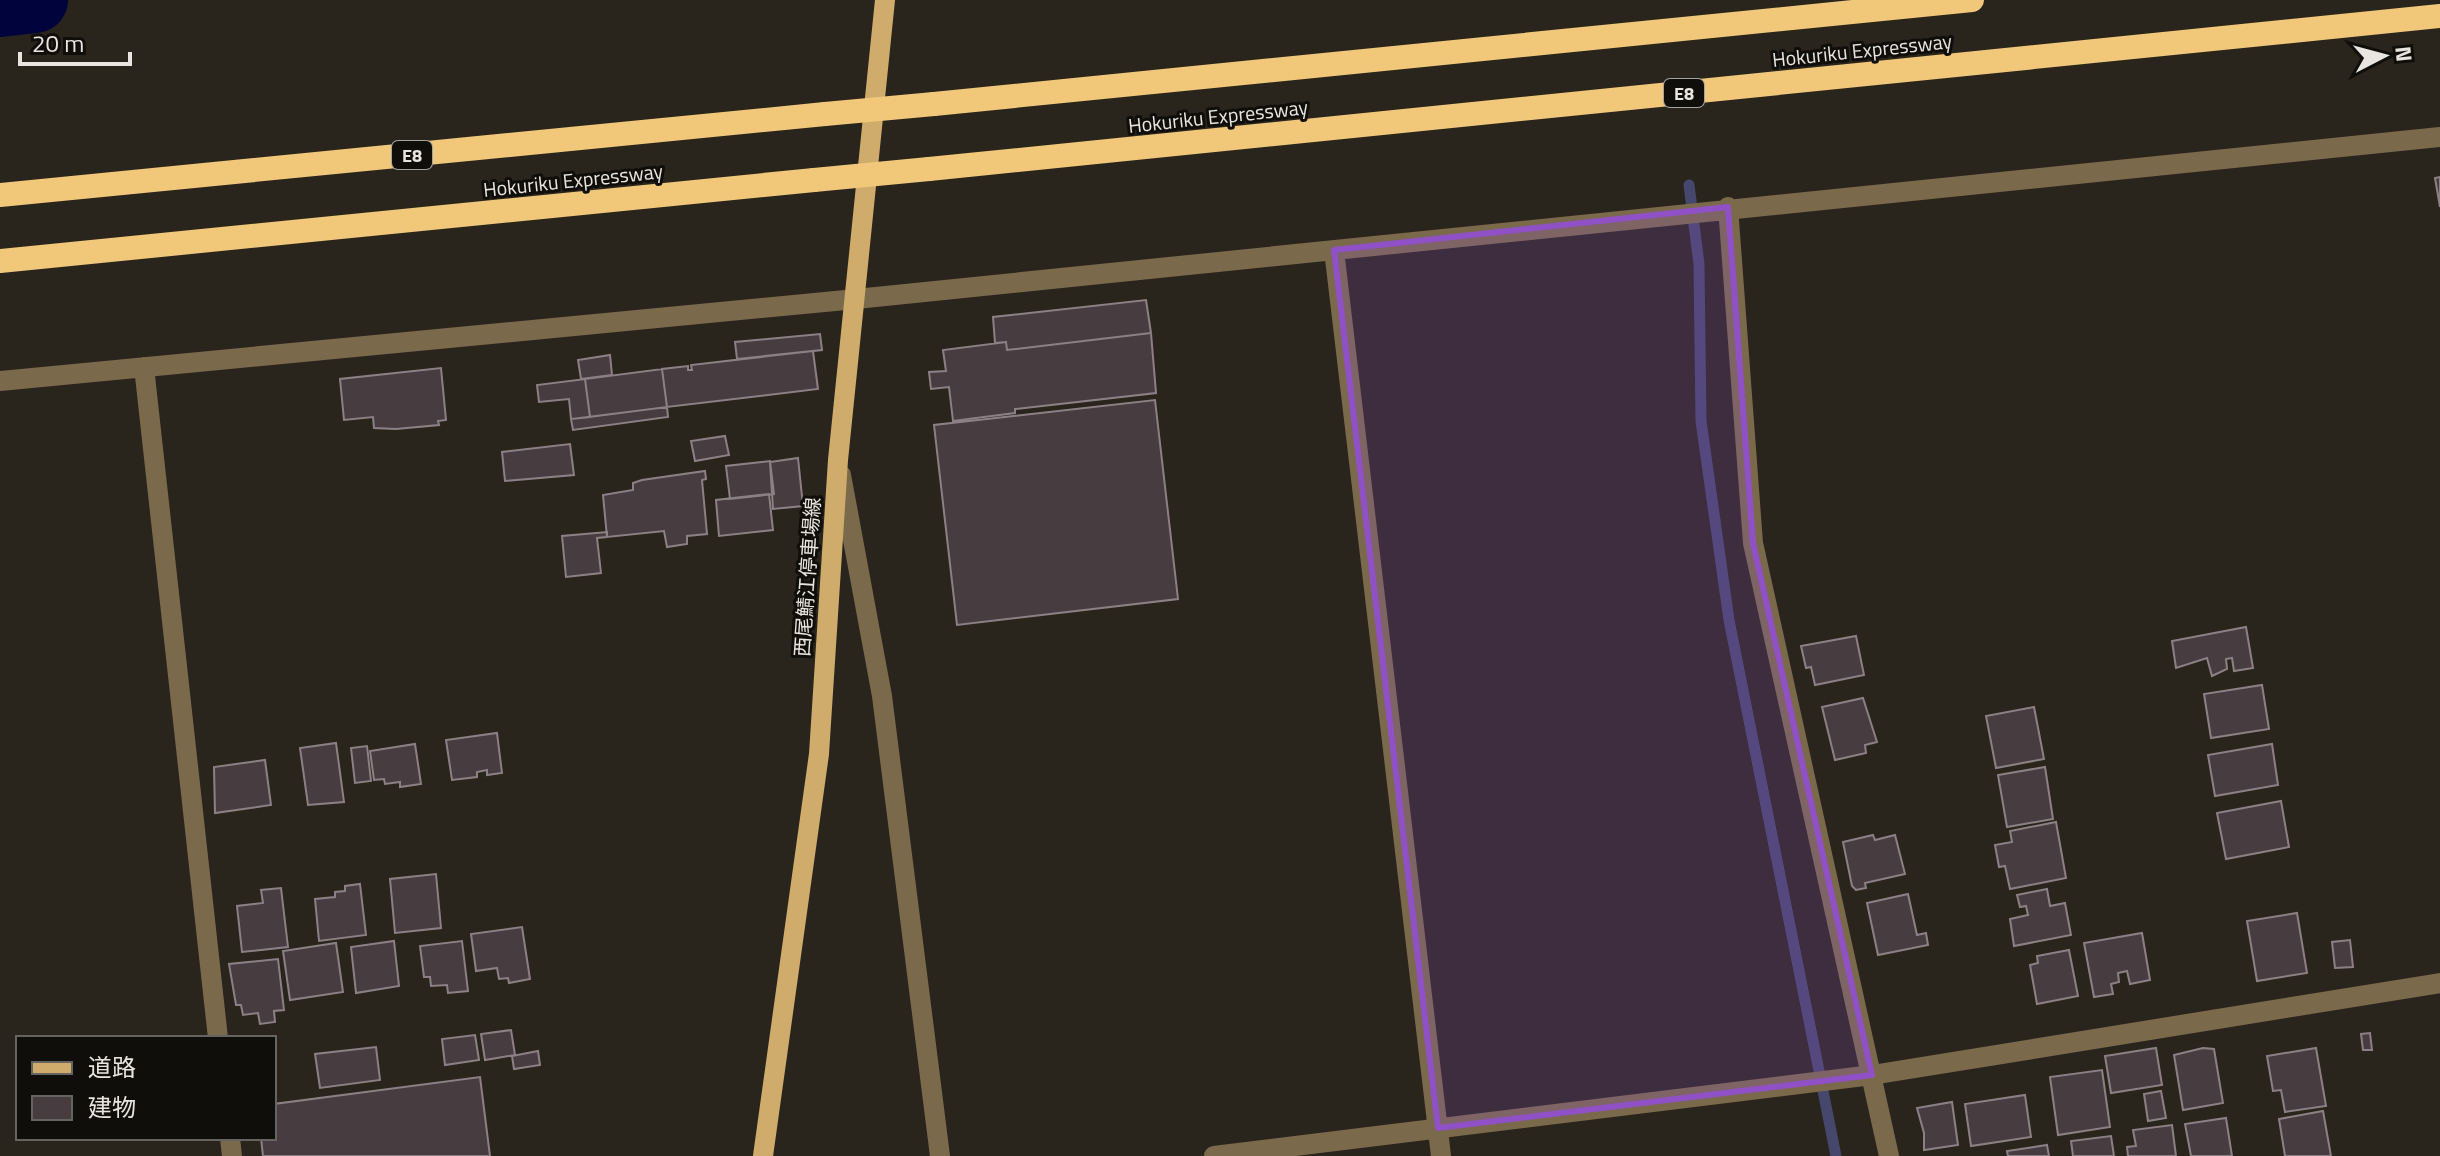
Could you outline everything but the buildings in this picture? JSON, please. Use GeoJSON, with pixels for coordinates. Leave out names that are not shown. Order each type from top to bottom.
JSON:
{"type":"FeatureCollection","features":[{"type":"Feature","properties":{"kind":"highway","name":"Hokuriku Expressway"},"geometry":{"type":"LineString","coordinates":[[0,195],[1972,0]]}},
{"type":"Feature","properties":{"kind":"highway","name":"Hokuriku Expressway"},"geometry":{"type":"LineString","coordinates":[[0,261],[2440,16]]}},
{"type":"Feature","properties":{"kind":"main road","name":"西尾鯖江停車場線"},"geometry":{"type":"LineString","coordinates":[[763,1156],[819,754],[838,460],[885,0]]}},
{"type":"Feature","properties":{"kind":"street"},"geometry":{"type":"LineString","coordinates":[[0,381],[856,299],[1728,207],[2440,137]]}},
{"type":"Feature","properties":{"kind":"street"},"geometry":{"type":"LineString","coordinates":[[1728,207],[1753,543],[1889,1156]]}},
{"type":"Feature","properties":{"kind":"street"},"geometry":{"type":"LineString","coordinates":[[1334,250],[1441,1156]]}},
{"type":"Feature","properties":{"kind":"street"},"geometry":{"type":"LineString","coordinates":[[144,367],[218,1036]]}},
{"type":"Feature","properties":{"kind":"street"},"geometry":{"type":"LineString","coordinates":[[838,460],[882,696],[940,1156]]}},
{"type":"Feature","properties":{"kind":"street"},"geometry":{"type":"LineString","coordinates":[[1214,1156],[1872,1075],[2440,983]]}},
{"type":"Feature","properties":{"kind":"highlighted area"},"geometry":{"type":"Polygon","coordinates":[[[1728,207],[1753,543],[1872,1075],[1438,1128],[1334,250],[1728,207]]]}},
{"type":"Feature","properties":{"kind":"waterway"},"geometry":{"type":"LineString","coordinates":[[0,4],[35,0]]}},
{"type":"Feature","properties":{"kind":"waterway"},"geometry":{"type":"LineString","coordinates":[[1689,185],[1699,264],[1701,421],[1729,620],[1836,1156]]}}]}
